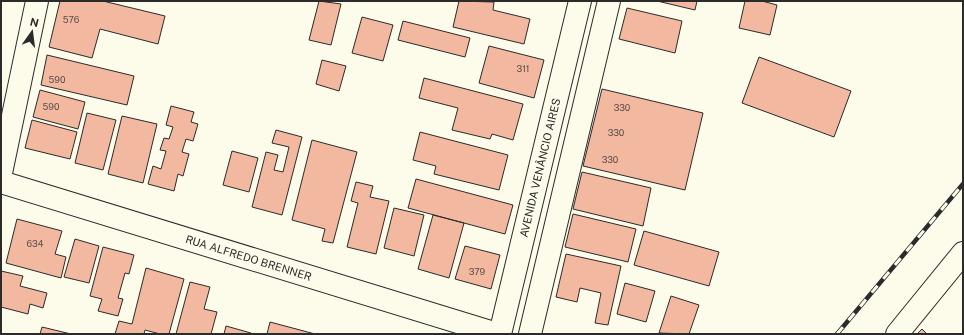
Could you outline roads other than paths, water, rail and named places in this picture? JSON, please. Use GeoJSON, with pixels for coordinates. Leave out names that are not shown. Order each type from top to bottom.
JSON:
{"type":"FeatureCollection","features":[{"type":"Feature","properties":{"kind":"street"},"geometry":{"type":"LineString","coordinates":[[1,173],[37,1]]}},
{"type":"Feature","properties":{"kind":"street","name":"AVENIDA VENÂNCIO AIRES"},"geometry":{"type":"LineString","coordinates":[[500,334],[580,1]]}},
{"type":"Feature","properties":{"kind":"street"},"geometry":{"type":"LineString","coordinates":[[530,334],[609,1]]}},
{"type":"Feature","properties":{"kind":"street"},"geometry":{"type":"LineString","coordinates":[[567,52],[596,60]]}},
{"type":"Feature","properties":{"kind":"street","name":"RUA ALFREDO BRENNER"},"geometry":{"type":"LineString","coordinates":[[1,182],[497,334]]}},
{"type":"Feature","properties":{"kind":"street"},"geometry":{"type":"LineString","coordinates":[[897,334],[963,253]]}},
{"type":"Feature","properties":{"kind":"railway"},"geometry":{"type":"LineString","coordinates":[[837,334],[963,184]]}}]}
